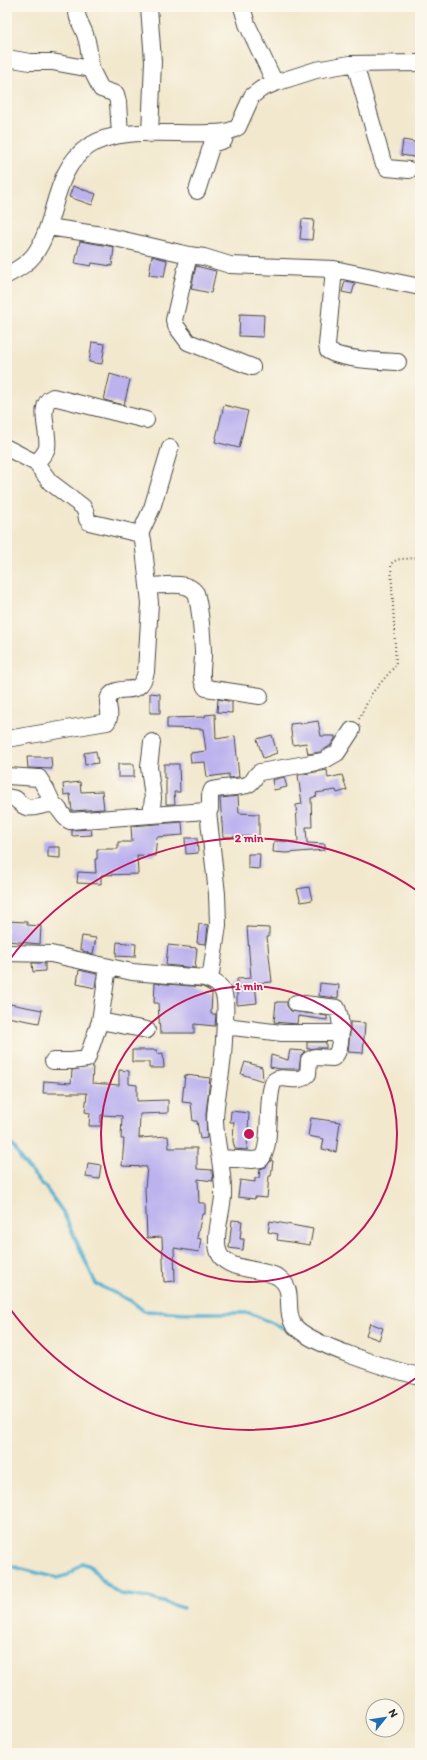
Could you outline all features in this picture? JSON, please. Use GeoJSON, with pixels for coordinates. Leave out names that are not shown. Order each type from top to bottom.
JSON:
{"type":"FeatureCollection","features":[{"type":"Feature","properties":{"kind":"street"},"geometry":{"type":"LineString","coordinates":[[77,7],[77,19],[85,33],[91,69],[101,89],[116,94],[118,102],[120,135]]}},
{"type":"Feature","properties":{"kind":"street"},"geometry":{"type":"LineString","coordinates":[[149,7],[153,61],[150,134]]}},
{"type":"Feature","properties":{"kind":"street"},"geometry":{"type":"LineString","coordinates":[[242,7],[247,24],[274,83]]}},
{"type":"Feature","properties":{"kind":"street"},"geometry":{"type":"LineString","coordinates":[[7,58],[30,62],[52,62],[91,69]]}},
{"type":"Feature","properties":{"kind":"street"},"geometry":{"type":"LineString","coordinates":[[7,275],[32,257],[48,227],[55,198],[71,166],[78,155],[89,146],[100,140],[120,135],[226,132],[238,126],[252,96],[261,89],[274,83],[316,70],[355,64],[420,63]]}},
{"type":"Feature","properties":{"kind":"street"},"geometry":{"type":"LineString","coordinates":[[355,64],[383,162],[387,168],[408,170]]}},
{"type":"Feature","properties":{"kind":"street"},"geometry":{"type":"LineString","coordinates":[[197,192],[212,144],[224,140],[226,132]]}},
{"type":"Feature","properties":{"kind":"street"},"geometry":{"type":"LineString","coordinates":[[48,227],[102,235],[189,256],[204,257],[230,265],[334,269],[420,288]]}},
{"type":"Feature","properties":{"kind":"street"},"geometry":{"type":"LineString","coordinates":[[189,256],[174,320],[176,326],[188,342],[252,367]]}},
{"type":"Feature","properties":{"kind":"street"},"geometry":{"type":"LineString","coordinates":[[334,269],[327,345],[328,351],[338,355],[398,362]]}},
{"type":"Feature","properties":{"kind":"street"},"geometry":{"type":"LineString","coordinates":[[36,463],[44,454],[47,447],[48,436],[44,407],[47,400],[53,397],[146,420]]}},
{"type":"Feature","properties":{"kind":"street"},"geometry":{"type":"LineString","coordinates":[[7,448],[36,463],[50,482],[83,507],[89,522],[140,534]]}},
{"type":"Feature","properties":{"kind":"street"},"geometry":{"type":"LineString","coordinates":[[140,534],[152,508],[170,448]]}},
{"type":"Feature","properties":{"kind":"street"},"geometry":{"type":"LineString","coordinates":[[7,739],[69,727],[105,723],[109,717],[110,710],[107,702],[109,698],[114,693],[136,688],[141,685],[146,672],[150,603],[143,540],[140,534]]}},
{"type":"Feature","properties":{"kind":"street"},"geometry":{"type":"LineString","coordinates":[[148,586],[181,585],[190,587],[196,593],[203,653],[202,682],[206,688],[260,696]]}},
{"type":"Feature","properties":{"kind":"street"},"geometry":{"type":"LineString","coordinates":[[210,980],[218,925],[217,894],[208,811],[210,809],[210,794],[212,790],[247,785],[254,780],[256,775],[259,773],[323,761],[337,753],[352,730]]}},
{"type":"Feature","properties":{"kind":"street"},"geometry":{"type":"LineString","coordinates":[[151,815],[153,798],[148,767],[152,742]]}},
{"type":"Feature","properties":{"kind":"street"},"geometry":{"type":"LineString","coordinates":[[7,776],[39,778],[53,804],[66,819],[70,821],[208,811]]}},
{"type":"Feature","properties":{"kind":"street"},"geometry":{"type":"LineString","coordinates":[[7,797],[16,799],[21,806],[28,808],[53,804]]}},
{"type":"Feature","properties":{"kind":"street"},"geometry":{"type":"LineString","coordinates":[[7,953],[51,954],[132,972],[180,975],[210,980],[217,984],[223,993],[225,1000],[225,1026],[222,1064],[215,1115],[216,1135],[221,1158],[223,1190],[217,1243],[218,1251],[224,1259],[235,1265],[269,1273],[283,1280],[288,1287],[292,1321],[296,1328],[306,1335],[372,1362],[420,1376]]}},
{"type":"Feature","properties":{"kind":"street"},"geometry":{"type":"LineString","coordinates":[[53,1061],[87,1059],[100,1021],[108,967]]}},
{"type":"Feature","properties":{"kind":"street"},"geometry":{"type":"LineString","coordinates":[[221,1158],[257,1160],[264,1156],[274,1081],[279,1079],[299,1080],[308,1074],[308,1063],[312,1058],[319,1056],[334,1058],[338,1052],[341,1033],[340,1017],[337,1008],[296,1003]]}},
{"type":"Feature","properties":{"kind":"street"},"geometry":{"type":"LineString","coordinates":[[100,1021],[147,1030]]}},
{"type":"Feature","properties":{"kind":"street"},"geometry":{"type":"LineString","coordinates":[[225,1026],[282,1033],[341,1033]]}},
{"type":"Feature","properties":{"kind":"path"},"geometry":{"type":"LineString","coordinates":[[352,730],[372,693],[396,665],[391,564],[396,560],[414,558],[419,555],[418,498]]}},
{"type":"Feature","properties":{"kind":"building"},"geometry":{"type":"Polygon","coordinates":[[[403,140],[420,143],[420,158],[401,155],[403,140]]]}},
{"type":"Feature","properties":{"kind":"building"},"geometry":{"type":"Polygon","coordinates":[[[73,186],[96,194],[92,205],[69,197],[73,186]]]}},
{"type":"Feature","properties":{"kind":"building"},"geometry":{"type":"Polygon","coordinates":[[[302,219],[314,220],[312,240],[300,239],[302,219]]]}},
{"type":"Feature","properties":{"kind":"building"},"geometry":{"type":"Polygon","coordinates":[[[80,241],[114,247],[112,266],[92,263],[91,266],[75,263],[80,241]]]}},
{"type":"Feature","properties":{"kind":"building"},"geometry":{"type":"Polygon","coordinates":[[[152,256],[167,260],[164,277],[149,275],[152,256]]]}},
{"type":"Feature","properties":{"kind":"building"},"geometry":{"type":"Polygon","coordinates":[[[196,266],[216,271],[211,293],[191,289],[196,266]]]}},
{"type":"Feature","properties":{"kind":"building"},"geometry":{"type":"Polygon","coordinates":[[[345,281],[355,283],[352,294],[342,292],[345,281]]]}},
{"type":"Feature","properties":{"kind":"building"},"geometry":{"type":"Polygon","coordinates":[[[240,314],[264,315],[263,337],[239,336],[240,314]]]}},
{"type":"Feature","properties":{"kind":"building"},"geometry":{"type":"Polygon","coordinates":[[[92,342],[105,344],[102,364],[89,362],[92,342]]]}},
{"type":"Feature","properties":{"kind":"building"},"geometry":{"type":"Polygon","coordinates":[[[110,374],[130,380],[124,405],[104,400],[110,374]]]}},
{"type":"Feature","properties":{"kind":"building"},"geometry":{"type":"Polygon","coordinates":[[[224,405],[248,411],[239,448],[215,442],[224,405]]]}},
{"type":"Feature","properties":{"kind":"building"},"geometry":{"type":"Polygon","coordinates":[[[150,693],[160,694],[160,713],[150,713],[150,693]]]}},
{"type":"Feature","properties":{"kind":"building"},"geometry":{"type":"Polygon","coordinates":[[[218,699],[232,702],[232,713],[217,712],[218,699]]]}},
{"type":"Feature","properties":{"kind":"building"},"geometry":{"type":"Polygon","coordinates":[[[215,714],[216,739],[235,736],[239,777],[229,778],[229,774],[207,777],[205,762],[191,763],[190,753],[206,751],[203,729],[167,728],[167,718],[205,717],[205,715],[215,714]]]}},
{"type":"Feature","properties":{"kind":"building"},"geometry":{"type":"Polygon","coordinates":[[[318,721],[321,736],[335,736],[335,739],[330,746],[320,752],[308,754],[306,743],[293,745],[290,724],[318,721]]]}},
{"type":"Feature","properties":{"kind":"building"},"geometry":{"type":"Polygon","coordinates":[[[272,735],[277,753],[263,758],[257,739],[272,735]]]}},
{"type":"Feature","properties":{"kind":"building"},"geometry":{"type":"Polygon","coordinates":[[[96,751],[98,763],[85,765],[84,753],[96,751]]]}},
{"type":"Feature","properties":{"kind":"building"},"geometry":{"type":"Polygon","coordinates":[[[27,757],[51,757],[52,769],[28,768],[27,757]]]}},
{"type":"Feature","properties":{"kind":"building"},"geometry":{"type":"Polygon","coordinates":[[[118,764],[134,764],[134,777],[118,777],[118,764]]]}},
{"type":"Feature","properties":{"kind":"building"},"geometry":{"type":"Polygon","coordinates":[[[164,764],[179,764],[180,792],[174,792],[175,804],[166,804],[166,778],[164,778],[164,764]]]}},
{"type":"Feature","properties":{"kind":"building"},"geometry":{"type":"Polygon","coordinates":[[[327,770],[328,778],[342,775],[347,790],[337,793],[336,790],[316,793],[317,796],[311,798],[312,827],[306,827],[307,843],[325,844],[325,850],[286,853],[273,852],[274,841],[298,842],[296,805],[302,804],[298,775],[327,770]]]}},
{"type":"Feature","properties":{"kind":"building"},"geometry":{"type":"Polygon","coordinates":[[[284,777],[287,787],[274,790],[272,780],[284,777]]]}},
{"type":"Feature","properties":{"kind":"building"},"geometry":{"type":"Polygon","coordinates":[[[80,782],[81,792],[102,791],[104,809],[72,811],[70,794],[64,795],[63,784],[80,782]]]}},
{"type":"Feature","properties":{"kind":"building"},"geometry":{"type":"Polygon","coordinates":[[[238,796],[239,813],[259,814],[259,836],[223,837],[220,798],[238,796]]]}},
{"type":"Feature","properties":{"kind":"building"},"geometry":{"type":"Polygon","coordinates":[[[182,822],[183,835],[157,837],[155,856],[137,855],[138,874],[101,875],[101,884],[77,883],[78,872],[96,873],[95,859],[97,859],[97,849],[118,849],[118,842],[132,842],[131,826],[182,822]]]}},
{"type":"Feature","properties":{"kind":"building"},"geometry":{"type":"Polygon","coordinates":[[[91,829],[92,835],[72,836],[72,830],[91,829]]]}},
{"type":"Feature","properties":{"kind":"building"},"geometry":{"type":"Polygon","coordinates":[[[185,838],[197,838],[198,853],[186,854],[185,838]]]}},
{"type":"Feature","properties":{"kind":"building"},"geometry":{"type":"Polygon","coordinates":[[[48,847],[60,847],[60,858],[48,857],[48,847]]]}},
{"type":"Feature","properties":{"kind":"building"},"geometry":{"type":"Polygon","coordinates":[[[248,854],[260,854],[259,869],[248,868],[248,854]]]}},
{"type":"Feature","properties":{"kind":"building"},"geometry":{"type":"Polygon","coordinates":[[[309,887],[312,900],[301,902],[297,889],[309,887]]]}},
{"type":"Feature","properties":{"kind":"building"},"geometry":{"type":"Polygon","coordinates":[[[7,921],[27,922],[27,925],[41,926],[40,944],[7,941],[7,921]]]}},
{"type":"Feature","properties":{"kind":"building"},"geometry":{"type":"Polygon","coordinates":[[[199,924],[208,925],[206,944],[197,943],[199,924]]]}},
{"type":"Feature","properties":{"kind":"building"},"geometry":{"type":"Polygon","coordinates":[[[247,927],[269,928],[269,937],[267,937],[272,982],[255,983],[257,1003],[237,1005],[237,979],[251,978],[247,927]]]}},
{"type":"Feature","properties":{"kind":"building"},"geometry":{"type":"Polygon","coordinates":[[[82,936],[96,938],[93,954],[80,949],[82,936]]]}},
{"type":"Feature","properties":{"kind":"building"},"geometry":{"type":"Polygon","coordinates":[[[117,942],[136,944],[135,957],[116,956],[117,942]]]}},
{"type":"Feature","properties":{"kind":"building"},"geometry":{"type":"Polygon","coordinates":[[[168,945],[197,948],[195,968],[166,965],[168,945]]]}},
{"type":"Feature","properties":{"kind":"building"},"geometry":{"type":"Polygon","coordinates":[[[32,963],[45,963],[45,971],[33,972],[32,963]]]}},
{"type":"Feature","properties":{"kind":"building"},"geometry":{"type":"Polygon","coordinates":[[[79,970],[97,974],[95,988],[77,984],[79,970]]]}},
{"type":"Feature","properties":{"kind":"building"},"geometry":{"type":"Polygon","coordinates":[[[155,983],[203,987],[210,991],[212,993],[211,1014],[216,1014],[215,1026],[194,1024],[194,1033],[160,1033],[158,1003],[154,1003],[155,983]]]}},
{"type":"Feature","properties":{"kind":"building"},"geometry":{"type":"Polygon","coordinates":[[[320,983],[339,985],[338,998],[319,996],[320,983]]]}},
{"type":"Feature","properties":{"kind":"building"},"geometry":{"type":"Polygon","coordinates":[[[276,1002],[287,1002],[287,1006],[291,1011],[327,1016],[327,1020],[298,1016],[297,1024],[274,1022],[276,1002]]]}},
{"type":"Feature","properties":{"kind":"building"},"geometry":{"type":"Polygon","coordinates":[[[10,1004],[42,1010],[39,1023],[7,1017],[10,1004]]]}},
{"type":"Feature","properties":{"kind":"building"},"geometry":{"type":"Polygon","coordinates":[[[350,1022],[365,1023],[363,1053],[348,1052],[350,1022]]]}},
{"type":"Feature","properties":{"kind":"building"},"geometry":{"type":"Polygon","coordinates":[[[307,1042],[326,1042],[326,1048],[307,1049],[307,1042]]]}},
{"type":"Feature","properties":{"kind":"building"},"geometry":{"type":"Polygon","coordinates":[[[132,1050],[157,1050],[157,1054],[163,1053],[164,1068],[149,1068],[149,1062],[132,1062],[132,1050]]]}},
{"type":"Feature","properties":{"kind":"building"},"geometry":{"type":"Polygon","coordinates":[[[290,1050],[305,1051],[301,1055],[299,1069],[280,1069],[270,1067],[271,1055],[288,1060],[290,1050]]]}},
{"type":"Feature","properties":{"kind":"building"},"geometry":{"type":"Polygon","coordinates":[[[245,1062],[262,1067],[263,1081],[241,1074],[245,1062]]]}},
{"type":"Feature","properties":{"kind":"building"},"geometry":{"type":"Polygon","coordinates":[[[93,1066],[92,1083],[119,1085],[119,1070],[129,1071],[129,1084],[137,1085],[137,1101],[168,1100],[168,1113],[140,1114],[139,1138],[168,1136],[169,1148],[197,1148],[197,1169],[212,1170],[213,1181],[198,1179],[199,1203],[205,1203],[205,1214],[202,1214],[197,1238],[201,1239],[199,1252],[174,1248],[175,1281],[164,1282],[162,1237],[147,1238],[145,1188],[147,1167],[122,1166],[124,1139],[121,1139],[122,1116],[101,1115],[101,1126],[89,1126],[90,1113],[85,1112],[87,1093],[43,1093],[44,1081],[71,1083],[72,1070],[93,1066]]]}},
{"type":"Feature","properties":{"kind":"building"},"geometry":{"type":"Polygon","coordinates":[[[185,1075],[210,1078],[206,1114],[207,1138],[200,1139],[197,1121],[193,1121],[191,1103],[182,1102],[185,1075]]]}},
{"type":"Feature","properties":{"kind":"building"},"geometry":{"type":"Polygon","coordinates":[[[231,1111],[249,1113],[247,1150],[235,1149],[233,1141],[234,1122],[230,1122],[231,1111]]]}},
{"type":"Feature","properties":{"kind":"building"},"geometry":{"type":"Polygon","coordinates":[[[311,1118],[340,1122],[336,1152],[322,1149],[324,1139],[308,1136],[311,1118]]]}},
{"type":"Feature","properties":{"kind":"building"},"geometry":{"type":"Polygon","coordinates":[[[271,1160],[273,1161],[271,1176],[269,1176],[267,1198],[255,1197],[255,1199],[238,1197],[240,1180],[255,1182],[255,1178],[259,1178],[260,1169],[266,1167],[271,1160]]]}},
{"type":"Feature","properties":{"kind":"building"},"geometry":{"type":"Polygon","coordinates":[[[88,1163],[101,1165],[99,1179],[86,1177],[88,1163]]]}},
{"type":"Feature","properties":{"kind":"building"},"geometry":{"type":"Polygon","coordinates":[[[232,1220],[242,1221],[240,1239],[244,1239],[243,1250],[229,1248],[232,1220]]]}},
{"type":"Feature","properties":{"kind":"building"},"geometry":{"type":"Polygon","coordinates":[[[270,1221],[313,1229],[310,1245],[277,1240],[278,1234],[268,1232],[270,1221]]]}},
{"type":"Feature","properties":{"kind":"building"},"geometry":{"type":"Polygon","coordinates":[[[370,1323],[383,1328],[379,1340],[366,1335],[370,1323]]]}},
{"type":"Feature","properties":{"kind":"waterway"},"geometry":{"type":"LineString","coordinates":[[7,1141],[15,1148],[21,1160],[45,1187],[63,1212],[96,1284],[131,1301],[144,1311],[250,1313],[292,1332]]}},
{"type":"Feature","properties":{"kind":"waterway"},"geometry":{"type":"LineString","coordinates":[[377,1372],[391,1378],[420,1385]]}},
{"type":"Feature","properties":{"kind":"waterway"},"geometry":{"type":"LineString","coordinates":[[7,1565],[57,1578],[68,1575],[82,1563],[90,1566],[106,1584],[120,1594],[149,1598],[183,1608]]}}]}
